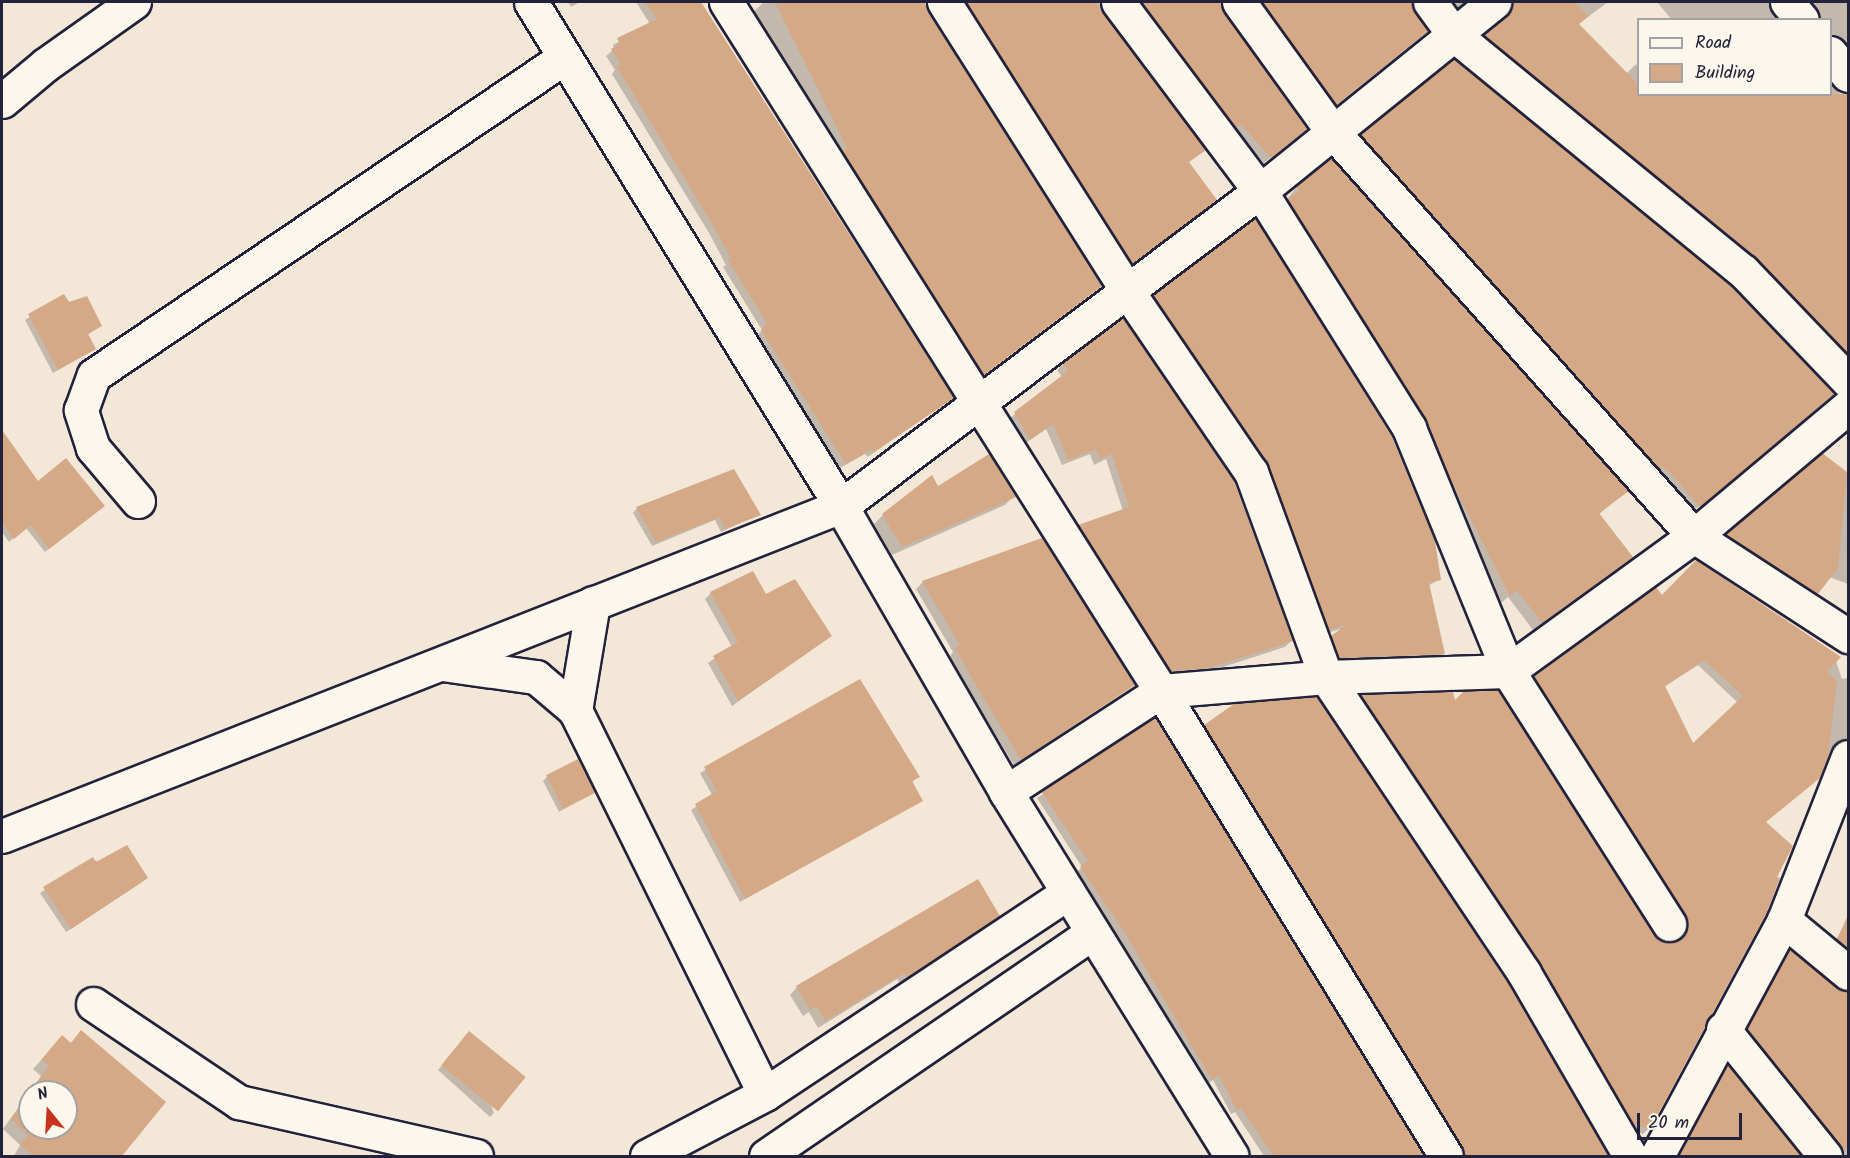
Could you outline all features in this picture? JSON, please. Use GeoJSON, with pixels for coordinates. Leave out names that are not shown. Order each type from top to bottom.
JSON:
{"type":"FeatureCollection","features":[{"type":"Feature","properties":{"kind":"street"},"geometry":{"type":"LineString","coordinates":[[2,101],[45,65],[134,2]]}},
{"type":"Feature","properties":{"kind":"street"},"geometry":{"type":"LineString","coordinates":[[531,2],[841,506],[1006,792],[1232,1156]]}},
{"type":"Feature","properties":{"kind":"street"},"geometry":{"type":"LineString","coordinates":[[726,2],[1161,691],[1446,1156]]}},
{"type":"Feature","properties":{"kind":"street"},"geometry":{"type":"LineString","coordinates":[[944,2],[1128,292],[1251,472],[1326,677],[1524,973],[1630,1156]]}},
{"type":"Feature","properties":{"kind":"street"},"geometry":{"type":"LineString","coordinates":[[1118,2],[1260,191],[1409,428],[1508,671],[1669,924]]}},
{"type":"Feature","properties":{"kind":"street"},"geometry":{"type":"LineString","coordinates":[[1239,2],[1332,131],[1694,536],[1848,636]]}},
{"type":"Feature","properties":{"kind":"street"},"geometry":{"type":"LineString","coordinates":[[1430,2],[1453,34],[1743,271],[1848,381]]}},
{"type":"Feature","properties":{"kind":"street"},"geometry":{"type":"LineString","coordinates":[[2,836],[841,506],[979,405],[1260,191],[1494,2]]}},
{"type":"Feature","properties":{"kind":"street"},"geometry":{"type":"LineString","coordinates":[[1787,2],[1800,18]]}},
{"type":"Feature","properties":{"kind":"street"},"geometry":{"type":"LineString","coordinates":[[1832,56],[1848,75]]}},
{"type":"Feature","properties":{"kind":"street"},"geometry":{"type":"LineString","coordinates":[[138,501],[93,448],[81,410],[94,375],[565,57]]}},
{"type":"Feature","properties":{"kind":"street"},"geometry":{"type":"LineString","coordinates":[[1006,792],[1161,691],[1326,677],[1508,671],[1694,536],[1848,407]]}},
{"type":"Feature","properties":{"kind":"street"},"geometry":{"type":"LineString","coordinates":[[575,710],[593,603]]}},
{"type":"Feature","properties":{"kind":"street"},"geometry":{"type":"LineString","coordinates":[[440,663],[536,677],[575,710],[765,1094]]}},
{"type":"Feature","properties":{"kind":"street"},"geometry":{"type":"LineString","coordinates":[[1658,1156],[1723,1029],[1784,920],[1848,760]]}},
{"type":"Feature","properties":{"kind":"street"},"geometry":{"type":"LineString","coordinates":[[647,1156],[765,1094],[1068,893]]}},
{"type":"Feature","properties":{"kind":"street"},"geometry":{"type":"LineString","coordinates":[[1784,920],[1848,973]]}},
{"type":"Feature","properties":{"kind":"street"},"geometry":{"type":"LineString","coordinates":[[766,1156],[1093,932]]}},
{"type":"Feature","properties":{"kind":"street"},"geometry":{"type":"LineString","coordinates":[[93,1004],[239,1102],[476,1156]]}},
{"type":"Feature","properties":{"kind":"street"},"geometry":{"type":"LineString","coordinates":[[1723,1029],[1825,1156]]}},
{"type":"Feature","properties":{"kind":"building"},"geometry":{"type":"Polygon","coordinates":[[[645,2],[701,2],[954,398],[874,452],[872,449],[846,464],[761,330],[767,323],[728,260],[731,258],[714,227],[617,67],[621,64],[611,49],[620,44],[617,38],[657,19],[645,2]]]}},
{"type":"Feature","properties":{"kind":"building"},"geometry":{"type":"Polygon","coordinates":[[[775,2],[925,2],[928,12],[1102,286],[984,375],[842,151],[847,148],[775,2]]]}},
{"type":"Feature","properties":{"kind":"building"},"geometry":{"type":"Polygon","coordinates":[[[966,2],[1095,2],[1206,150],[1189,162],[1217,200],[1132,264],[966,2]]]}},
{"type":"Feature","properties":{"kind":"building"},"geometry":{"type":"Polygon","coordinates":[[[1148,2],[1221,2],[1224,13],[1307,129],[1271,158],[1241,124],[1236,128],[1143,4],[1148,2]]]}},
{"type":"Feature","properties":{"kind":"building"},"geometry":{"type":"Polygon","coordinates":[[[1262,2],[1412,2],[1428,31],[1336,105],[1262,2]]]}},
{"type":"Feature","properties":{"kind":"building"},"geometry":{"type":"Polygon","coordinates":[[[1512,2],[1574,2],[1589,16],[1579,24],[1637,83],[1637,96],[1832,96],[1832,94],[1848,94],[1848,354],[1755,257],[1483,35],[1506,16],[1512,2]]]}},
{"type":"Feature","properties":{"kind":"building"},"geometry":{"type":"Polygon","coordinates":[[[1454,59],[1730,285],[1834,394],[1700,507],[1675,478],[1662,466],[1659,469],[1360,134],[1454,59]]]}},
{"type":"Feature","properties":{"kind":"building"},"geometry":{"type":"Polygon","coordinates":[[[1331,158],[1629,491],[1599,513],[1633,557],[1542,623],[1517,590],[1510,596],[1448,474],[1425,418],[1287,199],[1299,191],[1295,186],[1331,158]]]}},
{"type":"Feature","properties":{"kind":"building"},"geometry":{"type":"Polygon","coordinates":[[[1256,219],[1392,437],[1435,541],[1441,580],[1429,583],[1445,654],[1339,658],[1331,636],[1347,624],[1329,630],[1267,462],[1153,295],[1256,219]]]}},
{"type":"Feature","properties":{"kind":"building"},"geometry":{"type":"Polygon","coordinates":[[[64,294],[69,302],[87,296],[102,326],[88,334],[96,349],[58,370],[28,314],[64,294]]]}},
{"type":"Feature","properties":{"kind":"building"},"geometry":{"type":"Polygon","coordinates":[[[1123,318],[1234,481],[1293,641],[1208,668],[1171,671],[1078,525],[1129,507],[1112,454],[1100,459],[1096,449],[1068,460],[1053,424],[1030,440],[1014,412],[1068,371],[1062,363],[1123,318]]]}},
{"type":"Feature","properties":{"kind":"building"},"geometry":{"type":"Polygon","coordinates":[[[2,430],[38,481],[66,458],[105,506],[49,549],[31,525],[14,539],[2,523],[2,430]]]}},
{"type":"Feature","properties":{"kind":"building"},"geometry":{"type":"Polygon","coordinates":[[[1822,453],[1847,472],[1838,568],[1818,594],[1725,534],[1822,453]]]}},
{"type":"Feature","properties":{"kind":"building"},"geometry":{"type":"Polygon","coordinates":[[[989,454],[1016,497],[902,547],[882,514],[932,475],[938,486],[989,454]]]}},
{"type":"Feature","properties":{"kind":"building"},"geometry":{"type":"Polygon","coordinates":[[[734,469],[761,515],[725,529],[720,517],[656,542],[636,507],[734,469]]]}},
{"type":"Feature","properties":{"kind":"building"},"geometry":{"type":"Polygon","coordinates":[[[1042,538],[1135,685],[1021,760],[955,648],[960,645],[922,581],[1042,538]]]}},
{"type":"Feature","properties":{"kind":"building"},"geometry":{"type":"Polygon","coordinates":[[[1696,560],[1841,657],[1827,672],[1837,681],[1828,757],[1820,778],[1766,822],[1793,846],[1777,877],[1780,878],[1767,912],[1650,1129],[1633,1124],[1540,963],[1360,695],[1453,692],[1455,700],[1464,691],[1498,690],[1653,934],[1661,941],[1679,940],[1686,932],[1685,914],[1534,677],[1656,587],[1662,595],[1696,560]],[[1704,660],[1665,686],[1693,743],[1743,696],[1704,660]]]}},
{"type":"Feature","properties":{"kind":"building"},"geometry":{"type":"Polygon","coordinates":[[[753,571],[766,594],[795,579],[832,636],[738,701],[713,656],[738,642],[710,592],[753,571]]]}},
{"type":"Feature","properties":{"kind":"building"},"geometry":{"type":"Polygon","coordinates":[[[860,679],[920,777],[912,781],[923,801],[745,899],[695,804],[717,791],[704,767],[860,679]]]}},
{"type":"Feature","properties":{"kind":"building"},"geometry":{"type":"Polygon","coordinates":[[[1317,697],[1508,983],[1609,1156],[1465,1156],[1462,1146],[1204,725],[1234,704],[1317,697]]]}},
{"type":"Feature","properties":{"kind":"building"},"geometry":{"type":"Polygon","coordinates":[[[1155,717],[1424,1156],[1274,1156],[1241,1108],[1237,1110],[1219,1075],[1212,1080],[1122,928],[1080,867],[1088,861],[1041,791],[1155,717]]]}},
{"type":"Feature","properties":{"kind":"building"},"geometry":{"type":"Polygon","coordinates":[[[578,759],[595,793],[563,809],[546,775],[578,759]]]}},
{"type":"Feature","properties":{"kind":"building"},"geometry":{"type":"Polygon","coordinates":[[[127,845],[148,878],[71,929],[43,887],[93,857],[96,862],[127,845]]]}},
{"type":"Feature","properties":{"kind":"building"},"geometry":{"type":"Polygon","coordinates":[[[978,879],[1000,916],[908,977],[905,973],[825,1021],[817,1006],[810,1010],[796,986],[978,879]]]}},
{"type":"Feature","properties":{"kind":"building"},"geometry":{"type":"Polygon","coordinates":[[[1848,915],[1848,949],[1837,939],[1848,915]]]}},
{"type":"Feature","properties":{"kind":"building"},"geometry":{"type":"Polygon","coordinates":[[[1790,949],[1836,987],[1848,991],[1848,1145],[1843,1151],[1747,1029],[1790,949]]]}},
{"type":"Feature","properties":{"kind":"building"},"geometry":{"type":"Polygon","coordinates":[[[81,1030],[166,1102],[122,1156],[34,1156],[20,1145],[24,1140],[78,1140],[78,1080],[39,1080],[49,1066],[41,1060],[62,1035],[71,1043],[81,1030]]]}},
{"type":"Feature","properties":{"kind":"building"},"geometry":{"type":"Polygon","coordinates":[[[469,1031],[526,1077],[498,1111],[441,1065],[469,1031]]]}},
{"type":"Feature","properties":{"kind":"building"},"geometry":{"type":"Polygon","coordinates":[[[1728,1065],[1801,1156],[1679,1156],[1728,1065]]]}},
{"type":"Feature","properties":{"kind":"building"},"geometry":{"type":"Polygon","coordinates":[[[18,1109],[18,1126],[11,1119],[18,1109]]]}}]}
